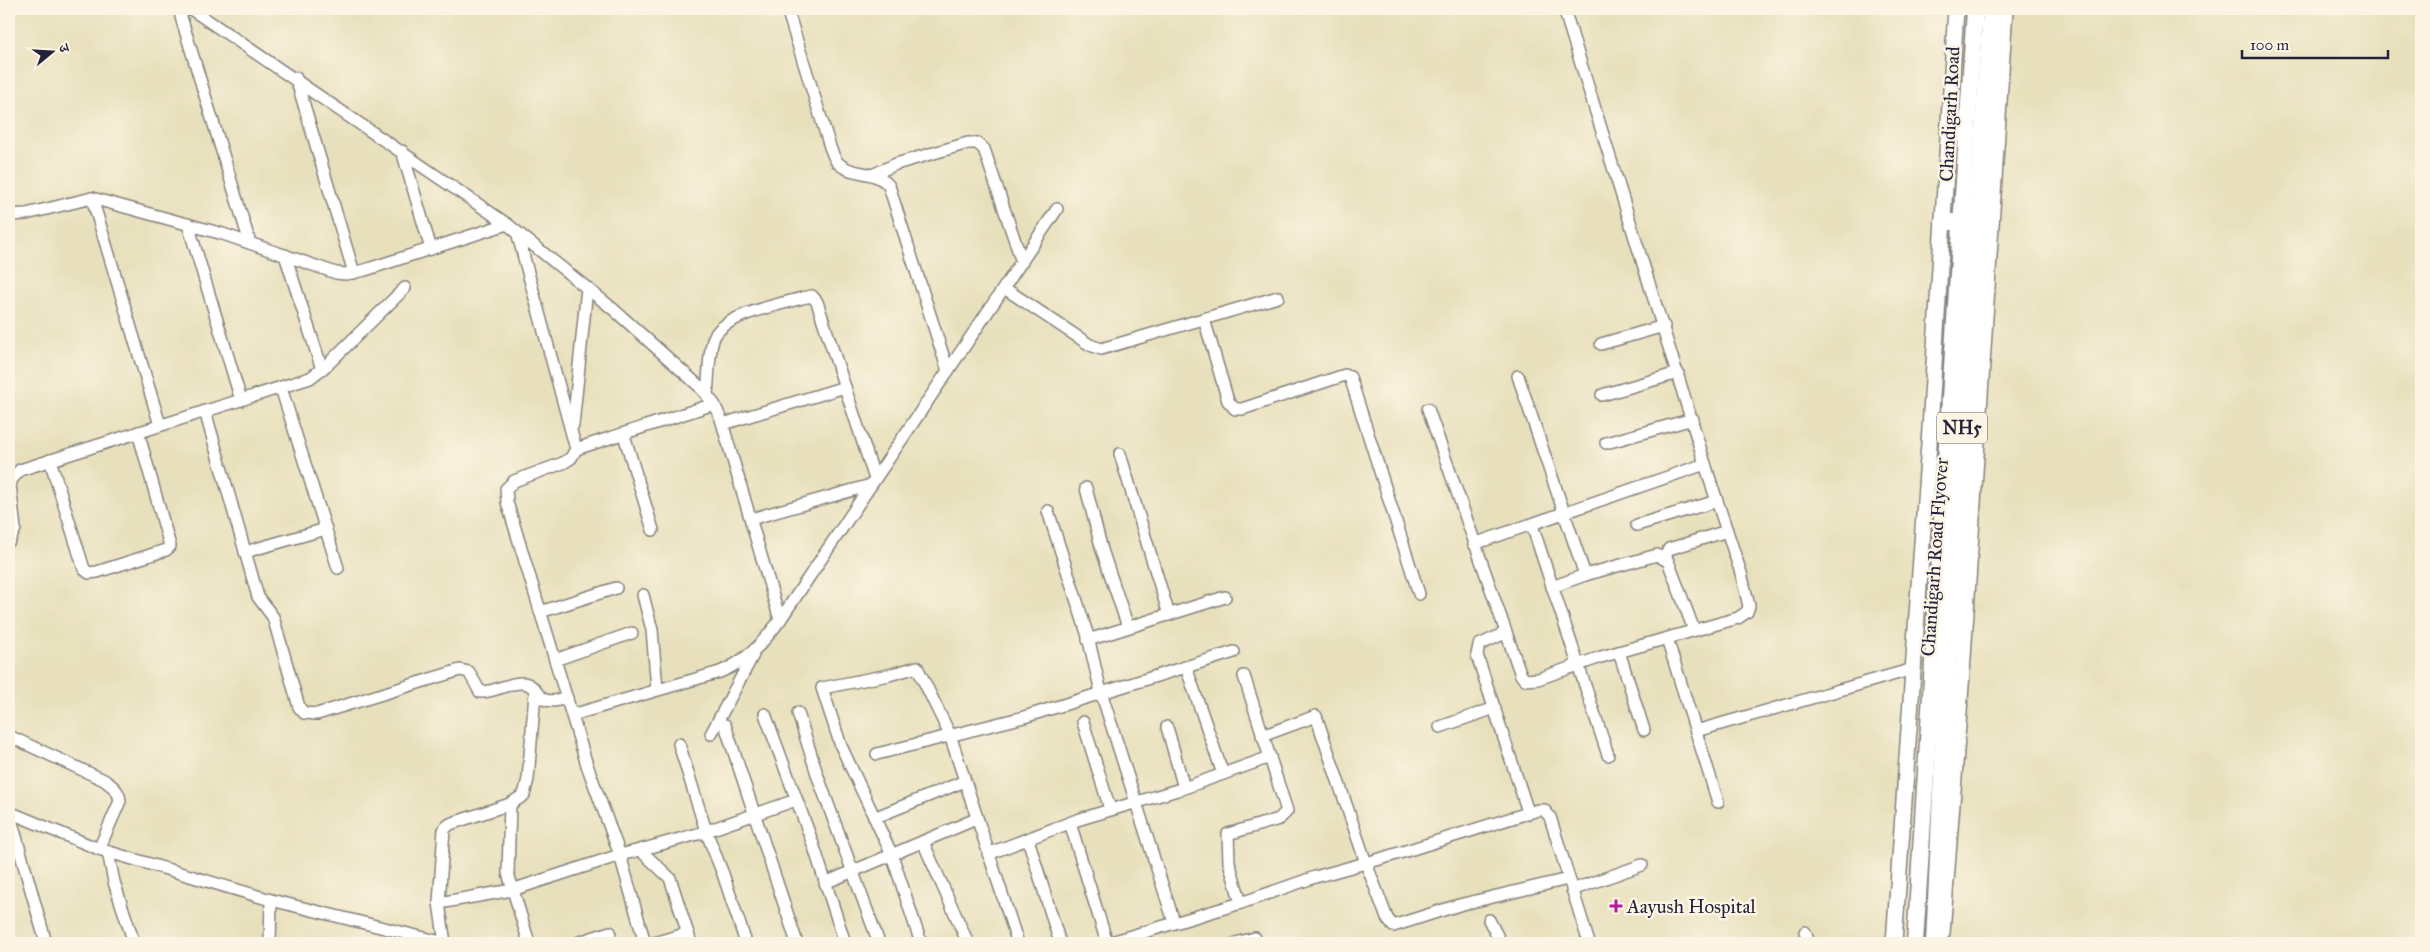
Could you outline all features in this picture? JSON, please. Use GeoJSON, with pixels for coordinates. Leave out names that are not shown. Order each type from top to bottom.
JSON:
{"type":"FeatureCollection","features":[{"type":"Feature","properties":{"kind":"highway","name":"Chandigarh Road"},"geometry":{"type":"LineString","coordinates":[[1963,222],[1975,9]]}},
{"type":"Feature","properties":{"kind":"highway","name":"NH5"},"geometry":{"type":"LineString","coordinates":[[1989,145],[2003,9]]}},
{"type":"Feature","properties":{"kind":"highway","name":"Chandigarh Road Flyover"},"geometry":{"type":"LineString","coordinates":[[1934,943],[1946,687],[1980,168],[1989,145]]}},
{"type":"Feature","properties":{"kind":"highway"},"geometry":{"type":"LineString","coordinates":[[1943,222],[1963,222]]}},
{"type":"Feature","properties":{"kind":"highway","name":"Chandigarh Road Flyover"},"geometry":{"type":"LineString","coordinates":[[1915,943],[1930,679],[1963,222]]}},
{"type":"Feature","properties":{"kind":"main road"},"geometry":{"type":"LineString","coordinates":[[1894,943],[1956,9]]}},
{"type":"Feature","properties":{"kind":"main road"},"geometry":{"type":"LineString","coordinates":[[1941,943],[1963,656],[1989,145]]}},
{"type":"Feature","properties":{"kind":"street"},"geometry":{"type":"LineString","coordinates":[[186,9],[181,12],[181,17],[250,243]]}},
{"type":"Feature","properties":{"kind":"street"},"geometry":{"type":"LineString","coordinates":[[191,9],[296,78],[517,232],[587,288],[711,399],[723,424],[780,620]]}},
{"type":"Feature","properties":{"kind":"street"},"geometry":{"type":"LineString","coordinates":[[787,9],[830,147],[837,161],[854,171],[872,175],[885,181],[889,186],[948,372]]}},
{"type":"Feature","properties":{"kind":"street"},"geometry":{"type":"LineString","coordinates":[[1428,409],[1520,675],[1525,680],[1538,679],[1619,652],[1738,618],[1747,612],[1749,606],[1741,573],[1705,464],[1664,326],[1564,9]]}},
{"type":"Feature","properties":{"kind":"street"},"geometry":{"type":"LineString","coordinates":[[296,78],[354,273]]}},
{"type":"Feature","properties":{"kind":"street"},"geometry":{"type":"LineString","coordinates":[[872,175],[911,160],[977,142],[984,148],[1022,262]]}},
{"type":"Feature","properties":{"kind":"street"},"geometry":{"type":"LineString","coordinates":[[402,151],[431,248]]}},
{"type":"Feature","properties":{"kind":"street"},"geometry":{"type":"LineString","coordinates":[[9,215],[26,214],[92,198],[250,243],[336,273],[354,273],[506,224]]}},
{"type":"Feature","properties":{"kind":"street"},"geometry":{"type":"LineString","coordinates":[[92,198],[160,425]]}},
{"type":"Feature","properties":{"kind":"street"},"geometry":{"type":"LineString","coordinates":[[711,734],[755,651],[780,620],[1057,209]]}},
{"type":"Feature","properties":{"kind":"street"},"geometry":{"type":"LineString","coordinates":[[188,224],[241,400]]}},
{"type":"Feature","properties":{"kind":"street"},"geometry":{"type":"LineString","coordinates":[[517,232],[576,449],[571,458],[563,463],[514,481],[506,489],[507,502],[572,715],[620,855],[645,943]]}},
{"type":"Feature","properties":{"kind":"street"},"geometry":{"type":"LineString","coordinates":[[285,255],[322,369]]}},
{"type":"Feature","properties":{"kind":"street"},"geometry":{"type":"LineString","coordinates":[[9,541],[15,529],[10,485],[12,479],[20,470],[310,378],[322,369],[405,288]]}},
{"type":"Feature","properties":{"kind":"street"},"geometry":{"type":"LineString","coordinates":[[572,432],[587,288]]}},
{"type":"Feature","properties":{"kind":"street"},"geometry":{"type":"LineString","coordinates":[[1004,288],[1090,345],[1101,349],[1278,297]]}},
{"type":"Feature","properties":{"kind":"street"},"geometry":{"type":"LineString","coordinates":[[711,399],[713,340],[720,328],[733,319],[808,296],[817,302],[873,482]]}},
{"type":"Feature","properties":{"kind":"street"},"geometry":{"type":"LineString","coordinates":[[1204,319],[1228,401],[1234,408],[1242,408],[1345,375],[1350,377],[1419,594]]}},
{"type":"Feature","properties":{"kind":"street"},"geometry":{"type":"LineString","coordinates":[[1601,344],[1664,326]]}},
{"type":"Feature","properties":{"kind":"street"},"geometry":{"type":"LineString","coordinates":[[1602,395],[1678,373]]}},
{"type":"Feature","properties":{"kind":"street"},"geometry":{"type":"LineString","coordinates":[[1518,376],[1585,574]]}},
{"type":"Feature","properties":{"kind":"street"},"geometry":{"type":"LineString","coordinates":[[723,424],[845,387]]}},
{"type":"Feature","properties":{"kind":"street"},"geometry":{"type":"LineString","coordinates":[[281,388],[338,568]]}},
{"type":"Feature","properties":{"kind":"street"},"geometry":{"type":"LineString","coordinates":[[576,449],[624,435],[711,399]]}},
{"type":"Feature","properties":{"kind":"street"},"geometry":{"type":"LineString","coordinates":[[205,411],[258,597],[273,617],[299,707],[307,715],[316,714],[460,670],[469,672],[480,692],[523,683],[550,702],[567,698]]}},
{"type":"Feature","properties":{"kind":"street"},"geometry":{"type":"LineString","coordinates":[[1606,444],[1692,420]]}},
{"type":"Feature","properties":{"kind":"street"},"geometry":{"type":"LineString","coordinates":[[50,460],[84,569],[90,573],[97,572],[166,550],[170,546],[138,432]]}},
{"type":"Feature","properties":{"kind":"street"},"geometry":{"type":"LineString","coordinates":[[624,435],[652,530]]}},
{"type":"Feature","properties":{"kind":"street"},"geometry":{"type":"LineString","coordinates":[[1120,454],[1169,615]]}},
{"type":"Feature","properties":{"kind":"street"},"geometry":{"type":"LineString","coordinates":[[1474,544],[1705,464]]}},
{"type":"Feature","properties":{"kind":"street"},"geometry":{"type":"LineString","coordinates":[[750,519],[873,482]]}},
{"type":"Feature","properties":{"kind":"street"},"geometry":{"type":"LineString","coordinates":[[1086,488],[1102,550],[1128,626]]}},
{"type":"Feature","properties":{"kind":"street"},"geometry":{"type":"LineString","coordinates":[[1637,525],[1717,501]]}},
{"type":"Feature","properties":{"kind":"street"},"geometry":{"type":"LineString","coordinates":[[1048,510],[1088,640],[1101,692],[1174,922]]}},
{"type":"Feature","properties":{"kind":"street"},"geometry":{"type":"LineString","coordinates":[[1532,525],[1608,755]]}},
{"type":"Feature","properties":{"kind":"street"},"geometry":{"type":"LineString","coordinates":[[246,552],[326,529]]}},
{"type":"Feature","properties":{"kind":"street"},"geometry":{"type":"LineString","coordinates":[[1664,559],[1669,549],[1727,531]]}},
{"type":"Feature","properties":{"kind":"street"},"geometry":{"type":"LineString","coordinates":[[1552,586],[1585,574],[1657,555],[1668,561],[1694,630]]}},
{"type":"Feature","properties":{"kind":"street"},"geometry":{"type":"LineString","coordinates":[[540,612],[616,588]]}},
{"type":"Feature","properties":{"kind":"street"},"geometry":{"type":"LineString","coordinates":[[644,596],[652,630],[658,690]]}},
{"type":"Feature","properties":{"kind":"street"},"geometry":{"type":"LineString","coordinates":[[1088,640],[1225,597]]}},
{"type":"Feature","properties":{"kind":"street"},"geometry":{"type":"LineString","coordinates":[[555,660],[632,633]]}},
{"type":"Feature","properties":{"kind":"street"},"geometry":{"type":"LineString","coordinates":[[1505,633],[1479,645],[1477,651],[1528,812]]}},
{"type":"Feature","properties":{"kind":"street"},"geometry":{"type":"LineString","coordinates":[[1667,639],[1718,802]]}},
{"type":"Feature","properties":{"kind":"street"},"geometry":{"type":"LineString","coordinates":[[572,715],[720,672],[734,667],[755,651]]}},
{"type":"Feature","properties":{"kind":"street"},"geometry":{"type":"LineString","coordinates":[[877,754],[1024,717],[1234,652]]}},
{"type":"Feature","properties":{"kind":"street"},"geometry":{"type":"LineString","coordinates":[[1619,652],[1644,730]]}},
{"type":"Feature","properties":{"kind":"street"},"geometry":{"type":"LineString","coordinates":[[921,943],[892,855],[876,817],[841,746],[822,688],[889,675],[917,667],[950,735],[1018,943]]}},
{"type":"Feature","properties":{"kind":"street"},"geometry":{"type":"LineString","coordinates":[[1186,667],[1223,774]]}},
{"type":"Feature","properties":{"kind":"street"},"geometry":{"type":"LineString","coordinates":[[1696,731],[1850,685],[1913,669]]}},
{"type":"Feature","properties":{"kind":"street"},"geometry":{"type":"LineString","coordinates":[[1241,903],[1229,862],[1228,834],[1279,819],[1287,811],[1244,676]]}},
{"type":"Feature","properties":{"kind":"street"},"geometry":{"type":"LineString","coordinates":[[9,812],[103,851],[272,900],[445,943],[439,903],[445,827],[510,804],[524,795],[535,692]]}},
{"type":"Feature","properties":{"kind":"street"},"geometry":{"type":"LineString","coordinates":[[1440,726],[1496,708]]}},
{"type":"Feature","properties":{"kind":"street"},"geometry":{"type":"LineString","coordinates":[[798,713],[818,778],[879,943]]}},
{"type":"Feature","properties":{"kind":"street"},"geometry":{"type":"LineString","coordinates":[[765,714],[813,844],[845,943]]}},
{"type":"Feature","properties":{"kind":"street"},"geometry":{"type":"LineString","coordinates":[[1262,736],[1316,716],[1366,863],[1393,926],[1459,905],[1570,884],[1642,866]]}},
{"type":"Feature","properties":{"kind":"street"},"geometry":{"type":"LineString","coordinates":[[1084,722],[1110,809]]}},
{"type":"Feature","properties":{"kind":"street"},"geometry":{"type":"LineString","coordinates":[[725,725],[796,943]]}},
{"type":"Feature","properties":{"kind":"street"},"geometry":{"type":"LineString","coordinates":[[1167,727],[1184,788]]}},
{"type":"Feature","properties":{"kind":"street"},"geometry":{"type":"LineString","coordinates":[[9,736],[104,780],[115,788],[119,794],[120,802],[103,851],[134,943]]}},
{"type":"Feature","properties":{"kind":"street"},"geometry":{"type":"LineString","coordinates":[[679,744],[706,831],[723,874],[746,943]]}},
{"type":"Feature","properties":{"kind":"street"},"geometry":{"type":"LineString","coordinates":[[988,854],[1110,809],[1184,788],[1270,757]]}},
{"type":"Feature","properties":{"kind":"street"},"geometry":{"type":"LineString","coordinates":[[876,817],[965,781]]}},
{"type":"Feature","properties":{"kind":"street"},"geometry":{"type":"LineString","coordinates":[[439,903],[512,890],[620,855],[706,831],[796,800]]}},
{"type":"Feature","properties":{"kind":"street"},"geometry":{"type":"LineString","coordinates":[[510,804],[508,873],[529,943]]}},
{"type":"Feature","properties":{"kind":"street"},"geometry":{"type":"LineString","coordinates":[[1070,823],[1108,943],[1241,903],[1314,877],[1366,863],[1528,812],[1544,810],[1550,817],[1589,943]]}},
{"type":"Feature","properties":{"kind":"street"},"geometry":{"type":"LineString","coordinates":[[9,812],[46,943]]}},
{"type":"Feature","properties":{"kind":"street"},"geometry":{"type":"LineString","coordinates":[[825,882],[976,819]]}},
{"type":"Feature","properties":{"kind":"street"},"geometry":{"type":"LineString","coordinates":[[1028,839],[1060,943]]}},
{"type":"Feature","properties":{"kind":"street"},"geometry":{"type":"LineString","coordinates":[[923,842],[968,943]]}},
{"type":"Feature","properties":{"kind":"street"},"geometry":{"type":"LineString","coordinates":[[640,850],[670,878],[690,938],[654,943]]}},
{"type":"Feature","properties":{"kind":"street"},"geometry":{"type":"LineString","coordinates":[[270,943],[272,900]]}},
{"type":"Feature","properties":{"kind":"street"},"geometry":{"type":"LineString","coordinates":[[1489,920],[1501,943]]}},
{"type":"Feature","properties":{"kind":"street"},"geometry":{"type":"LineString","coordinates":[[577,943],[610,932]]}},
{"type":"Feature","properties":{"kind":"street"},"geometry":{"type":"LineString","coordinates":[[1236,943],[1255,938]]}},
{"type":"Feature","properties":{"kind":"street"},"geometry":{"type":"LineString","coordinates":[[1760,943],[1768,943]]}},
{"type":"Feature","properties":{"kind":"place","name":"Aayush Hospital"},"geometry":{"type":"Point","coordinates":[1616,906]}}]}
